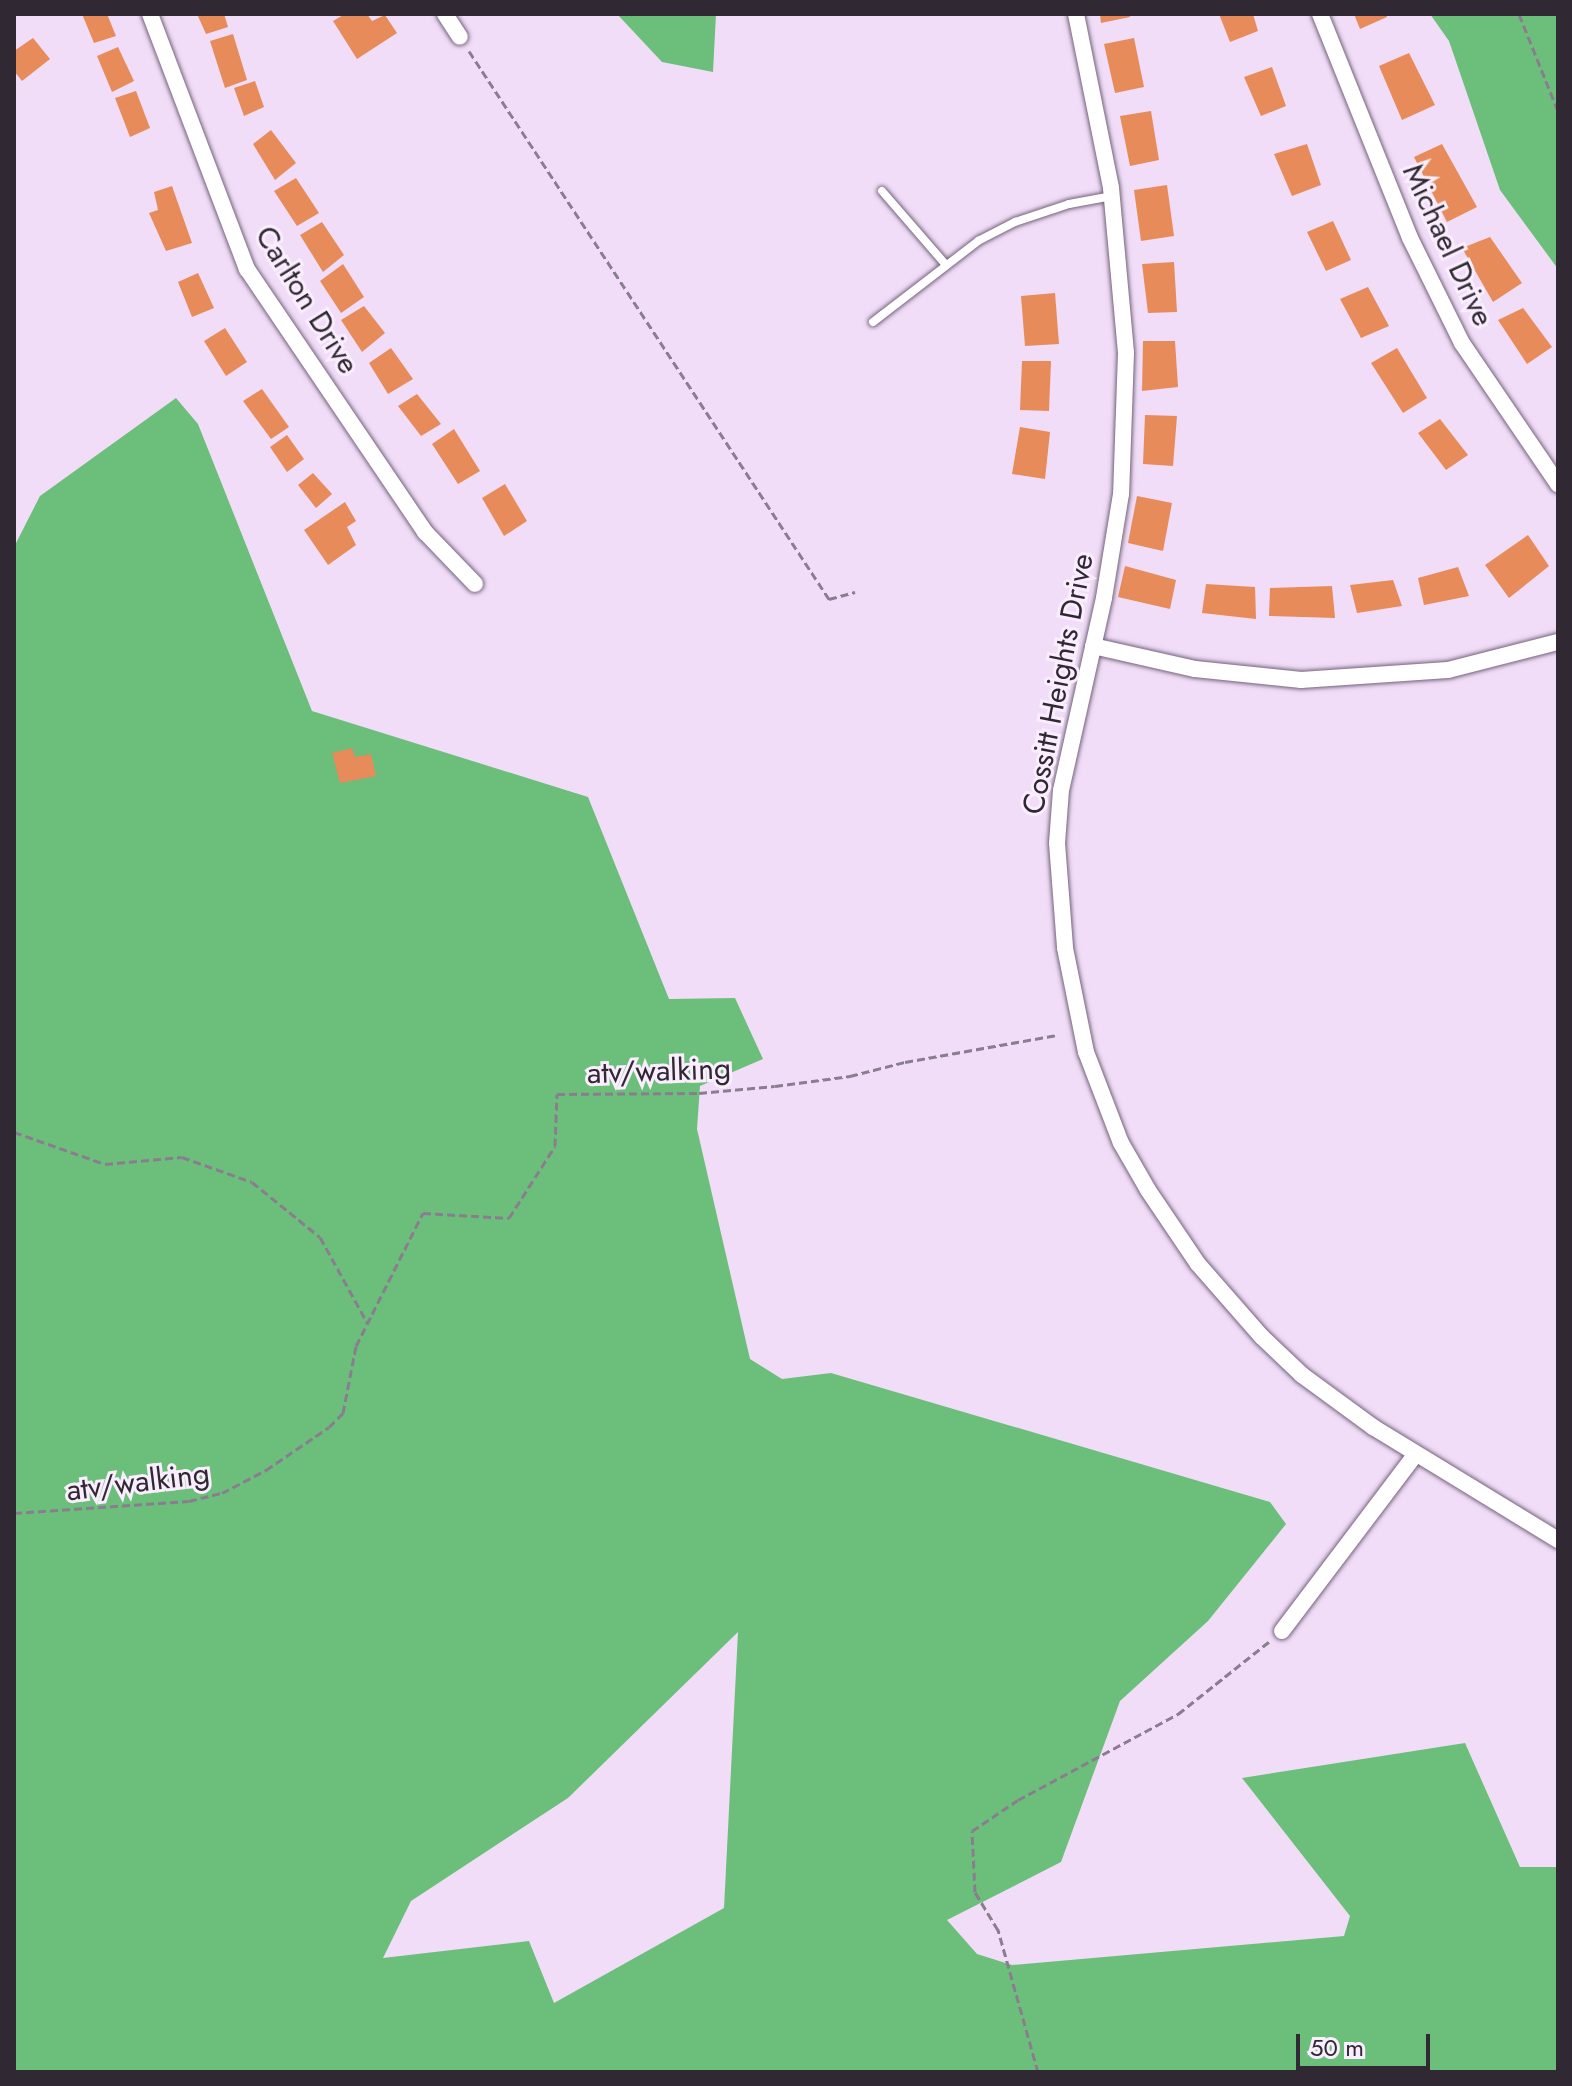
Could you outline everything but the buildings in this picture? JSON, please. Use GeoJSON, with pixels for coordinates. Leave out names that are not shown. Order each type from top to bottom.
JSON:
{"type":"FeatureCollection","features":[{"type":"Feature","properties":{"kind":"street","name":"Carlton Drive"},"geometry":{"type":"LineString","coordinates":[[150,14],[247,269],[425,532],[475,584]]}},
{"type":"Feature","properties":{"kind":"street"},"geometry":{"type":"LineString","coordinates":[[445,14],[460,37]]}},
{"type":"Feature","properties":{"kind":"street","name":"Cossitt Heights Drive"},"geometry":{"type":"LineString","coordinates":[[1076,14],[1112,196],[1125,322],[1121,494],[1093,646],[1061,790],[1057,843],[1059,897],[1069,970],[1086,1052],[1121,1143],[1193,1257],[1229,1301],[1302,1375],[1416,1454],[1558,1540]]}},
{"type":"Feature","properties":{"kind":"street","name":"Michael Drive"},"geometry":{"type":"LineString","coordinates":[[1320,14],[1410,238],[1455,330],[1558,484]]}},
{"type":"Feature","properties":{"kind":"street"},"geometry":{"type":"LineString","coordinates":[[1093,646],[1195,669],[1301,680],[1448,670],[1558,642]]}},
{"type":"Feature","properties":{"kind":"street"},"geometry":{"type":"LineString","coordinates":[[1282,1631],[1416,1454]]}},
{"type":"Feature","properties":{"kind":"lane"},"geometry":{"type":"LineString","coordinates":[[882,191],[946,265]]}},
{"type":"Feature","properties":{"kind":"lane"},"geometry":{"type":"LineString","coordinates":[[873,322],[978,241],[1015,222],[1069,204],[1112,196]]}},
{"type":"Feature","properties":{"kind":"path"},"geometry":{"type":"LineString","coordinates":[[1519,14],[1558,111]]}},
{"type":"Feature","properties":{"kind":"path"},"geometry":{"type":"LineString","coordinates":[[460,37],[829,599],[855,592]]}},
{"type":"Feature","properties":{"kind":"path","name":"atv/walking"},"geometry":{"type":"LineString","coordinates":[[14,1513],[189,1501],[222,1493],[266,1470],[329,1427],[343,1413],[356,1346],[423,1213],[509,1218],[555,1146],[557,1094],[699,1093],[775,1086],[850,1076],[905,1062],[1056,1035]]}},
{"type":"Feature","properties":{"kind":"path"},"geometry":{"type":"LineString","coordinates":[[14,1132],[105,1164],[182,1157],[252,1182],[320,1237],[368,1324]]}},
{"type":"Feature","properties":{"kind":"path"},"geometry":{"type":"LineString","coordinates":[[1038,2072],[998,1930],[975,1892],[972,1831],[1018,1800],[1178,1714],[1282,1631]]}},
{"type":"Feature","properties":{"kind":"green space"},"geometry":{"type":"Polygon","coordinates":[[[617,14],[716,14],[713,72],[662,62],[617,14]]]}},
{"type":"Feature","properties":{"kind":"green space"},"geometry":{"type":"Polygon","coordinates":[[[1430,14],[1558,14],[1558,269],[1500,190],[1449,41],[1430,14]]]}},
{"type":"Feature","properties":{"kind":"green space"},"geometry":{"type":"Polygon","coordinates":[[[176,398],[198,424],[312,711],[588,797],[669,999],[735,998],[763,1059],[700,1086],[697,1129],[750,1359],[782,1379],[831,1373],[1270,1502],[1286,1524],[1208,1621],[1120,1701],[1061,1862],[947,1920],[977,1954],[1012,1965],[1344,1936],[1350,1916],[1242,1778],[1465,1743],[1520,1867],[1558,1867],[1558,2072],[14,2072],[14,547],[40,496],[176,398]],[[738,1632],[568,1798],[411,1901],[383,1958],[529,1941],[554,2003],[724,1908],[738,1632]]]}}]}
